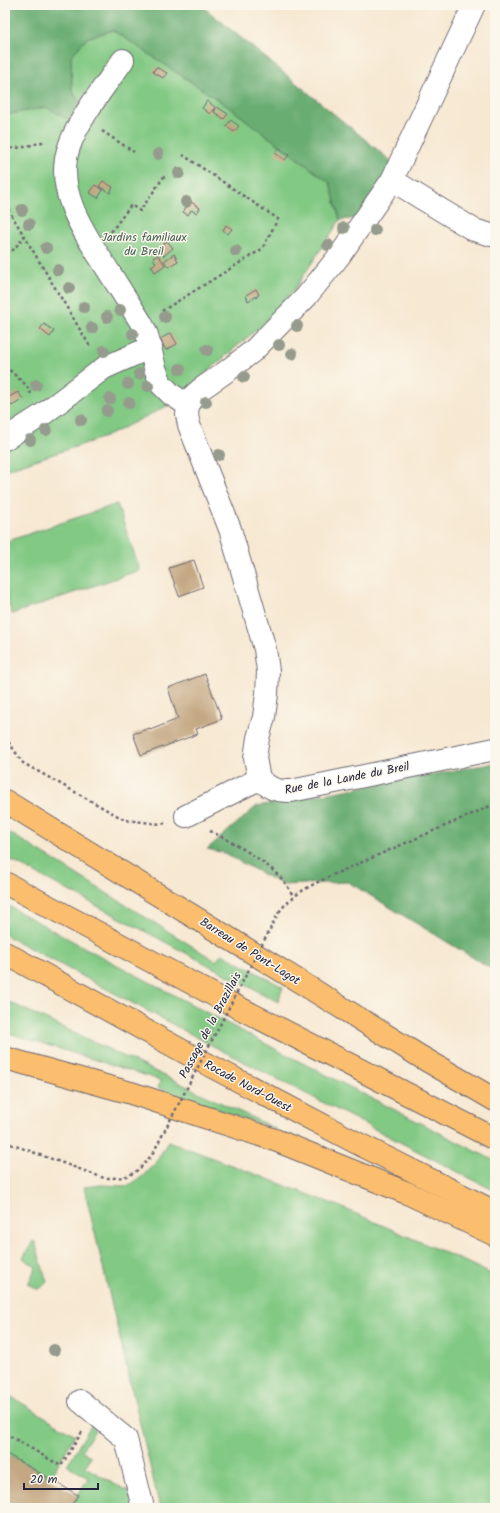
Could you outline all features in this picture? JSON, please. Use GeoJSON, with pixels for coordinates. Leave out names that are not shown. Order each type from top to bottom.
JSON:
{"type":"FeatureCollection","features":[{"type":"Feature","properties":{"kind":"highway","name":"Barreau de Pont-Lagot"},"geometry":{"type":"LineString","coordinates":[[5,801],[421,1057],[495,1100]]}},
{"type":"Feature","properties":{"kind":"highway"},"geometry":{"type":"LineString","coordinates":[[5,883],[214,995],[495,1139]]}},
{"type":"Feature","properties":{"kind":"highway","name":"Rocade Nord-Ouest"},"geometry":{"type":"LineString","coordinates":[[5,953],[188,1054],[355,1142],[495,1212]]}},
{"type":"Feature","properties":{"kind":"highway"},"geometry":{"type":"LineString","coordinates":[[5,1058],[130,1093],[275,1140],[407,1194],[495,1235]]}},
{"type":"Feature","properties":{"kind":"street"},"geometry":{"type":"LineString","coordinates":[[189,815],[259,779],[254,758],[264,717],[268,671],[265,649],[230,529],[189,425],[187,415],[188,405],[192,397],[200,389],[253,351],[306,297],[340,256],[392,180],[474,5]]}},
{"type":"Feature","properties":{"kind":"street"},"geometry":{"type":"LineString","coordinates":[[123,60],[80,124],[68,148],[65,163],[66,185],[75,214],[145,334],[161,384],[172,395],[188,405]]}},
{"type":"Feature","properties":{"kind":"street"},"geometry":{"type":"LineString","coordinates":[[392,180],[474,230],[495,236]]}},
{"type":"Feature","properties":{"kind":"street"},"geometry":{"type":"LineString","coordinates":[[5,439],[42,415],[104,368],[145,334]]}},
{"type":"Feature","properties":{"kind":"street","name":"Rue de la Lande du Breil"},"geometry":{"type":"LineString","coordinates":[[259,779],[270,789],[291,792],[495,749]]}},
{"type":"Feature","properties":{"kind":"street"},"geometry":{"type":"LineString","coordinates":[[87,1407],[126,1439],[143,1508]]}},
{"type":"Feature","properties":{"kind":"path"},"geometry":{"type":"LineString","coordinates":[[5,149],[38,144],[80,124],[134,152]]}},
{"type":"Feature","properties":{"kind":"path"},"geometry":{"type":"LineString","coordinates":[[145,334],[262,249],[278,219],[183,155]]}},
{"type":"Feature","properties":{"kind":"path"},"geometry":{"type":"LineString","coordinates":[[95,250],[103,244],[131,205],[140,212],[165,175]]}},
{"type":"Feature","properties":{"kind":"path"},"geometry":{"type":"LineString","coordinates":[[5,204],[104,368]]}},
{"type":"Feature","properties":{"kind":"path"},"geometry":{"type":"LineString","coordinates":[[12,251],[25,236]]}},
{"type":"Feature","properties":{"kind":"path"},"geometry":{"type":"LineString","coordinates":[[5,366],[26,385],[42,415]]}},
{"type":"Feature","properties":{"kind":"path"},"geometry":{"type":"LineString","coordinates":[[5,737],[24,763],[125,820],[161,824],[189,815],[201,827],[224,838],[269,867],[285,882],[293,896]]}},
{"type":"Feature","properties":{"kind":"path","name":"Passage de la Brazillais"},"geometry":{"type":"LineString","coordinates":[[5,1142],[104,1178],[119,1179],[132,1174],[144,1165],[153,1153],[280,912],[293,896],[328,877],[495,804]]}},
{"type":"Feature","properties":{"kind":"path"},"geometry":{"type":"LineString","coordinates":[[5,1433],[61,1466],[87,1407]]}},
{"type":"Feature","properties":{"kind":"green space"},"geometry":{"type":"Polygon","coordinates":[[[5,5],[201,5],[395,164],[359,218],[340,220],[330,183],[230,108],[113,30],[87,38],[71,56],[72,90],[84,110],[75,123],[46,107],[5,115],[5,5]]]}},
{"type":"Feature","properties":{"kind":"green space","name":"Jardins familiaux du Breil"},"geometry":{"type":"Polygon","coordinates":[[[113,30],[230,108],[330,183],[340,220],[296,287],[262,325],[167,406],[105,437],[5,470],[5,115],[46,107],[84,110],[72,90],[71,56],[87,38],[113,30]]]}},
{"type":"Feature","properties":{"kind":"green space"},"geometry":{"type":"Polygon","coordinates":[[[117,504],[140,570],[12,614],[5,593],[5,542],[117,504]]]}},
{"type":"Feature","properties":{"kind":"green space"},"geometry":{"type":"Polygon","coordinates":[[[495,763],[495,971],[348,882],[283,885],[224,853],[207,849],[257,806],[495,763]]]}},
{"type":"Feature","properties":{"kind":"green space"},"geometry":{"type":"Polygon","coordinates":[[[5,830],[216,961],[222,954],[283,987],[278,1002],[5,857],[5,830]]]}},
{"type":"Feature","properties":{"kind":"green space"},"geometry":{"type":"Polygon","coordinates":[[[5,904],[285,1054],[495,1161],[495,1191],[217,1048],[5,935],[5,904]]]}},
{"type":"Feature","properties":{"kind":"green space"},"geometry":{"type":"Polygon","coordinates":[[[5,1000],[276,1130],[158,1088],[160,1080],[5,1032],[5,1000]]]}},
{"type":"Feature","properties":{"kind":"green space"},"geometry":{"type":"Polygon","coordinates":[[[168,1141],[336,1205],[495,1276],[495,1508],[160,1508],[84,1187],[101,1185],[128,1186],[142,1177],[157,1161],[168,1141]]]}},
{"type":"Feature","properties":{"kind":"green space"},"geometry":{"type":"Polygon","coordinates":[[[33,1241],[35,1242],[47,1282],[41,1288],[37,1289],[28,1284],[36,1267],[23,1258],[33,1241]]]}},
{"type":"Feature","properties":{"kind":"green space"},"geometry":{"type":"Polygon","coordinates":[[[5,1393],[75,1435],[50,1478],[5,1453],[5,1393]]]}},
{"type":"Feature","properties":{"kind":"green space"},"geometry":{"type":"Polygon","coordinates":[[[92,1424],[97,1427],[82,1450],[91,1457],[85,1467],[131,1493],[135,1508],[81,1508],[73,1503],[88,1478],[67,1465],[92,1424]]]}},
{"type":"Feature","properties":{"kind":"building"},"geometry":{"type":"Polygon","coordinates":[[[156,67],[167,73],[163,78],[153,72],[156,67]]]}},
{"type":"Feature","properties":{"kind":"building"},"geometry":{"type":"Polygon","coordinates":[[[207,101],[215,107],[210,114],[202,108],[207,101]]]}},
{"type":"Feature","properties":{"kind":"building"},"geometry":{"type":"Polygon","coordinates":[[[217,107],[228,114],[224,119],[214,112],[217,107]]]}},
{"type":"Feature","properties":{"kind":"building"},"geometry":{"type":"Polygon","coordinates":[[[231,120],[239,126],[234,132],[226,126],[231,120]]]}},
{"type":"Feature","properties":{"kind":"building"},"geometry":{"type":"Polygon","coordinates":[[[279,148],[289,155],[285,160],[275,153],[279,148]]]}},
{"type":"Feature","properties":{"kind":"building"},"geometry":{"type":"Polygon","coordinates":[[[103,181],[113,187],[110,193],[99,186],[103,181]]]}},
{"type":"Feature","properties":{"kind":"building"},"geometry":{"type":"Polygon","coordinates":[[[95,185],[103,190],[98,198],[90,193],[95,185]]]}},
{"type":"Feature","properties":{"kind":"building"},"geometry":{"type":"Polygon","coordinates":[[[190,201],[200,208],[197,213],[191,210],[188,215],[183,212],[190,201]]]}},
{"type":"Feature","properties":{"kind":"building"},"geometry":{"type":"Polygon","coordinates":[[[226,225],[232,229],[228,234],[223,230],[226,225]]]}},
{"type":"Feature","properties":{"kind":"building"},"geometry":{"type":"Polygon","coordinates":[[[167,241],[173,248],[164,256],[158,249],[167,241]]]}},
{"type":"Feature","properties":{"kind":"building"},"geometry":{"type":"Polygon","coordinates":[[[174,254],[178,261],[168,267],[164,261],[174,254]]]}},
{"type":"Feature","properties":{"kind":"building"},"geometry":{"type":"Polygon","coordinates":[[[158,255],[165,265],[155,272],[151,266],[156,263],[153,258],[158,255]]]}},
{"type":"Feature","properties":{"kind":"building"},"geometry":{"type":"Polygon","coordinates":[[[256,289],[259,295],[248,301],[246,295],[256,289]]]}},
{"type":"Feature","properties":{"kind":"building"},"geometry":{"type":"Polygon","coordinates":[[[44,324],[54,331],[50,337],[40,329],[44,324]]]}},
{"type":"Feature","properties":{"kind":"building"},"geometry":{"type":"Polygon","coordinates":[[[171,333],[177,344],[166,350],[160,339],[171,333]]]}},
{"type":"Feature","properties":{"kind":"building"},"geometry":{"type":"Polygon","coordinates":[[[18,392],[23,399],[12,406],[7,398],[18,392]]]}},
{"type":"Feature","properties":{"kind":"building"},"geometry":{"type":"Polygon","coordinates":[[[194,560],[203,587],[179,596],[169,568],[194,560]]]}},
{"type":"Feature","properties":{"kind":"building"},"geometry":{"type":"Polygon","coordinates":[[[205,674],[222,719],[196,729],[198,734],[141,755],[133,734],[150,728],[150,730],[178,719],[168,688],[205,674]]]}},
{"type":"Feature","properties":{"kind":"building"},"geometry":{"type":"Polygon","coordinates":[[[5,1453],[78,1495],[70,1508],[15,1508],[5,1502],[5,1453]]]}}]}
